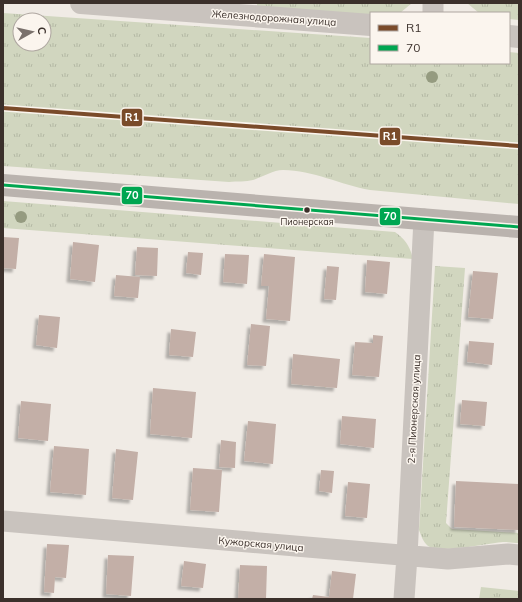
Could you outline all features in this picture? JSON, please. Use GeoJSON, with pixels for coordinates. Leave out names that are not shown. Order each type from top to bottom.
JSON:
{"type":"FeatureCollection","features":[{"type":"Feature","properties":{"kind":"main road"},"geometry":{"type":"LineString","coordinates":[[3,185],[519,227]]}},
{"type":"Feature","properties":{"kind":"street","name":"Железнодорожная улица"},"geometry":{"type":"LineString","coordinates":[[81,3],[370,26]]}},
{"type":"Feature","properties":{"kind":"street","name":"2-я Пионерская улица"},"geometry":{"type":"LineString","coordinates":[[404,599],[424,219]]}},
{"type":"Feature","properties":{"kind":"street","name":"Кужорская улица"},"geometry":{"type":"LineString","coordinates":[[3,522],[448,559],[508,554],[519,555]]}},
{"type":"Feature","properties":{"kind":"green space"},"geometry":{"type":"Polygon","coordinates":[[[257,3],[412,3],[401,12],[370,12],[370,16],[257,8],[257,3]]]}},
{"type":"Feature","properties":{"kind":"green space"},"geometry":{"type":"Polygon","coordinates":[[[467,3],[519,3],[519,20],[510,19],[510,12],[478,12],[467,3]]]}},
{"type":"Feature","properties":{"kind":"green space"},"geometry":{"type":"Polygon","coordinates":[[[3,13],[12,14],[12,52],[52,52],[52,16],[370,38],[370,64],[510,64],[510,52],[519,53],[519,204],[370,190],[305,172],[283,170],[272,172],[247,181],[229,182],[3,166],[3,13]]]}},
{"type":"Feature","properties":{"kind":"green space"},"geometry":{"type":"Polygon","coordinates":[[[3,201],[395,232],[407,243],[413,259],[3,228],[3,201]]]}},
{"type":"Feature","properties":{"kind":"green space"},"geometry":{"type":"Polygon","coordinates":[[[435,266],[465,268],[446,523],[452,529],[519,533],[519,543],[503,542],[453,549],[434,548],[426,544],[419,530],[435,266]]]}},
{"type":"Feature","properties":{"kind":"green space"},"geometry":{"type":"Polygon","coordinates":[[[481,587],[519,591],[519,599],[479,599],[481,587]]]}},
{"type":"Feature","properties":{"kind":"building"},"geometry":{"type":"Polygon","coordinates":[[[3,237],[19,238],[16,269],[3,268],[3,237]]]}},
{"type":"Feature","properties":{"kind":"building"},"geometry":{"type":"Polygon","coordinates":[[[73,242],[99,245],[95,282],[70,279],[73,242]]]}},
{"type":"Feature","properties":{"kind":"building"},"geometry":{"type":"Polygon","coordinates":[[[137,247],[158,248],[157,276],[135,275],[137,247]]]}},
{"type":"Feature","properties":{"kind":"building"},"geometry":{"type":"Polygon","coordinates":[[[188,252],[203,253],[201,275],[186,273],[188,252]]]}},
{"type":"Feature","properties":{"kind":"building"},"geometry":{"type":"Polygon","coordinates":[[[225,254],[249,255],[247,284],[223,282],[225,254]]]}},
{"type":"Feature","properties":{"kind":"building"},"geometry":{"type":"Polygon","coordinates":[[[264,254],[295,257],[290,321],[266,319],[269,286],[261,286],[264,254]]]}},
{"type":"Feature","properties":{"kind":"building"},"geometry":{"type":"Polygon","coordinates":[[[367,260],[390,262],[387,294],[365,292],[367,260]]]}},
{"type":"Feature","properties":{"kind":"building"},"geometry":{"type":"Polygon","coordinates":[[[327,266],[339,267],[336,300],[324,299],[327,266]]]}},
{"type":"Feature","properties":{"kind":"building"},"geometry":{"type":"Polygon","coordinates":[[[473,271],[498,273],[493,319],[468,317],[473,271]]]}},
{"type":"Feature","properties":{"kind":"building"},"geometry":{"type":"Polygon","coordinates":[[[116,275],[140,277],[138,298],[114,296],[116,275]]]}},
{"type":"Feature","properties":{"kind":"building"},"geometry":{"type":"Polygon","coordinates":[[[39,315],[60,317],[57,348],[36,345],[39,315]]]}},
{"type":"Feature","properties":{"kind":"building"},"geometry":{"type":"Polygon","coordinates":[[[251,324],[270,326],[266,366],[247,365],[251,324]]]}},
{"type":"Feature","properties":{"kind":"building"},"geometry":{"type":"Polygon","coordinates":[[[171,329],[196,332],[193,357],[169,355],[171,329]]]}},
{"type":"Feature","properties":{"kind":"building"},"geometry":{"type":"Polygon","coordinates":[[[373,335],[383,336],[379,377],[352,375],[355,342],[373,343],[373,335]]]}},
{"type":"Feature","properties":{"kind":"building"},"geometry":{"type":"Polygon","coordinates":[[[469,341],[494,343],[492,365],[467,362],[469,341]]]}},
{"type":"Feature","properties":{"kind":"building"},"geometry":{"type":"Polygon","coordinates":[[[293,354],[340,359],[337,388],[291,384],[293,354]]]}},
{"type":"Feature","properties":{"kind":"building"},"geometry":{"type":"Polygon","coordinates":[[[153,388],[196,392],[192,438],[150,434],[153,388]]]}},
{"type":"Feature","properties":{"kind":"building"},"geometry":{"type":"Polygon","coordinates":[[[462,400],[487,402],[485,426],[460,424],[462,400]]]}},
{"type":"Feature","properties":{"kind":"building"},"geometry":{"type":"Polygon","coordinates":[[[21,401],[51,404],[48,441],[18,438],[21,401]]]}},
{"type":"Feature","properties":{"kind":"building"},"geometry":{"type":"Polygon","coordinates":[[[342,416],[376,419],[374,448],[340,444],[342,416]]]}},
{"type":"Feature","properties":{"kind":"building"},"geometry":{"type":"Polygon","coordinates":[[[248,421],[276,424],[273,464],[244,461],[248,421]]]}},
{"type":"Feature","properties":{"kind":"building"},"geometry":{"type":"Polygon","coordinates":[[[221,440],[236,442],[235,468],[219,467],[221,440]]]}},
{"type":"Feature","properties":{"kind":"building"},"geometry":{"type":"Polygon","coordinates":[[[54,446],[89,449],[86,495],[50,492],[54,446]]]}},
{"type":"Feature","properties":{"kind":"building"},"geometry":{"type":"Polygon","coordinates":[[[116,449],[138,452],[133,500],[112,498],[116,449]]]}},
{"type":"Feature","properties":{"kind":"building"},"geometry":{"type":"Polygon","coordinates":[[[193,468],[222,470],[219,512],[190,510],[193,468]]]}},
{"type":"Feature","properties":{"kind":"building"},"geometry":{"type":"Polygon","coordinates":[[[321,470],[334,471],[332,493],[319,491],[321,470]]]}},
{"type":"Feature","properties":{"kind":"building"},"geometry":{"type":"Polygon","coordinates":[[[456,481],[519,484],[519,530],[454,527],[456,481]]]}},
{"type":"Feature","properties":{"kind":"building"},"geometry":{"type":"Polygon","coordinates":[[[348,482],[370,484],[367,518],[345,516],[348,482]]]}},
{"type":"Feature","properties":{"kind":"building"},"geometry":{"type":"Polygon","coordinates":[[[47,544],[69,545],[66,578],[55,577],[54,593],[44,592],[47,544]]]}},
{"type":"Feature","properties":{"kind":"building"},"geometry":{"type":"Polygon","coordinates":[[[108,555],[134,556],[131,596],[106,594],[108,555]]]}},
{"type":"Feature","properties":{"kind":"building"},"geometry":{"type":"Polygon","coordinates":[[[184,561],[206,564],[203,588],[181,586],[184,561]]]}},
{"type":"Feature","properties":{"kind":"building"},"geometry":{"type":"Polygon","coordinates":[[[240,565],[267,566],[266,599],[238,599],[240,565]]]}},
{"type":"Feature","properties":{"kind":"building"},"geometry":{"type":"Polygon","coordinates":[[[332,571],[356,574],[353,599],[312,599],[313,595],[329,597],[332,571]]]}},
{"type":"Feature","properties":{"kind":"transit line","name":"R1"},"geometry":{"type":"LineString","coordinates":[[3,108],[519,146]]}},
{"type":"Feature","properties":{"kind":"transit line","name":"70"},"geometry":{"type":"LineString","coordinates":[[3,185],[519,227]]}},
{"type":"Feature","properties":{"kind":"place","name":"Пионерская"},"geometry":{"type":"Point","coordinates":[307,210]}}]}
